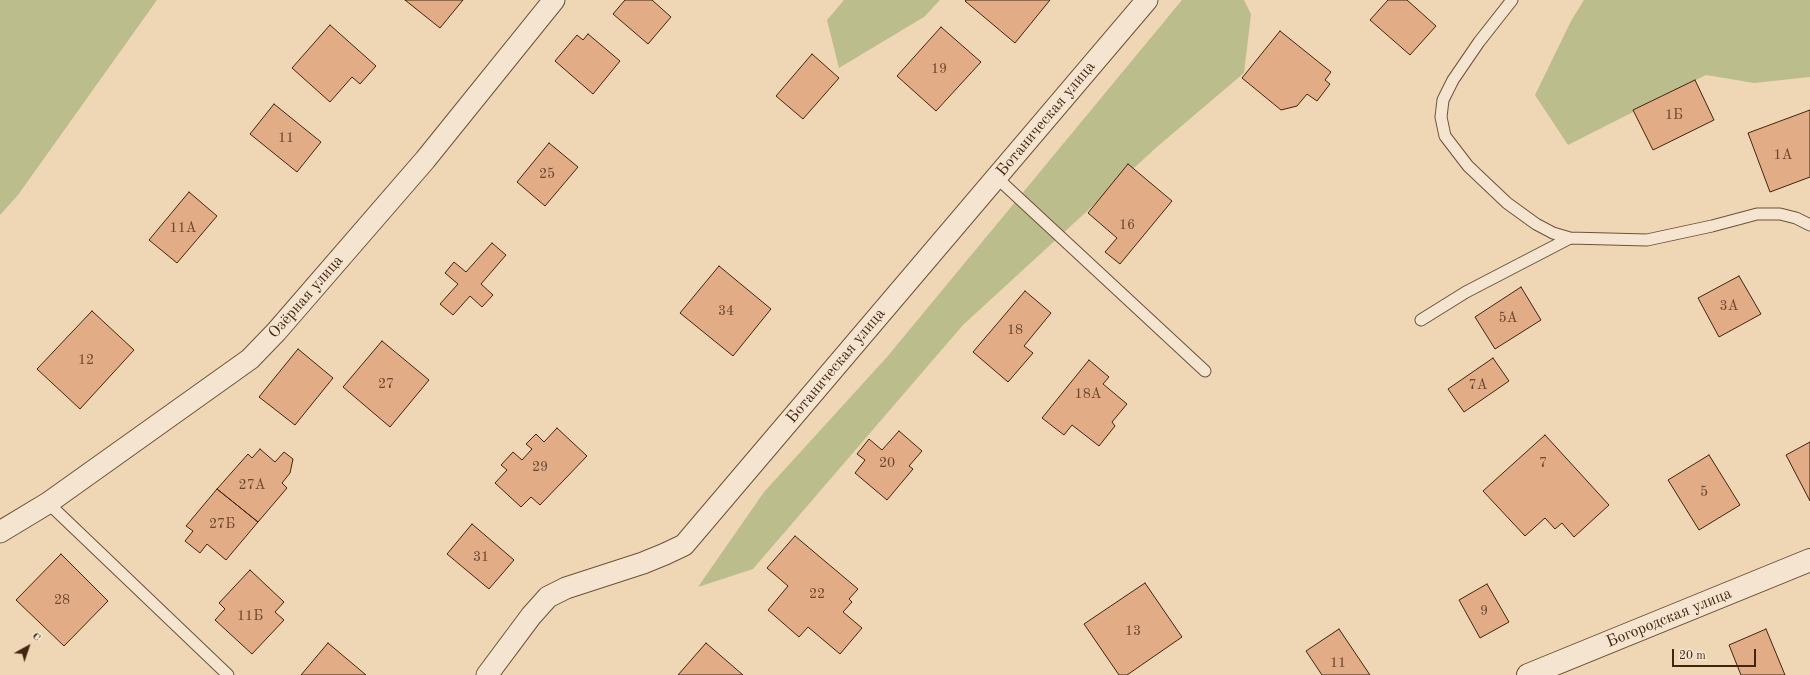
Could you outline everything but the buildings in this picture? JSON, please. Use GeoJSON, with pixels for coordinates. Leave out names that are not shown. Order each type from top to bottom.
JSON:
{"type":"FeatureCollection","features":[{"type":"Feature","properties":{"kind":"street","name":"Озёрная улица"},"geometry":{"type":"LineString","coordinates":[[0,532],[48,503],[250,359],[276,332],[425,160],[554,0]]}},
{"type":"Feature","properties":{"kind":"street","name":"Ботаническая улица"},"geometry":{"type":"LineString","coordinates":[[487,675],[531,616],[548,597],[566,588],[666,554],[684,545],[1147,0]]}},
{"type":"Feature","properties":{"kind":"street","name":"Богородская улица"},"geometry":{"type":"LineString","coordinates":[[1528,675],[1810,560]]}},
{"type":"Feature","properties":{"kind":"lane"},"geometry":{"type":"LineString","coordinates":[[1512,0],[1479,42],[1453,80],[1443,100],[1441,117],[1445,136],[1468,166],[1507,203],[1536,224],[1553,234],[1570,238],[1647,240],[1712,226],[1757,214],[1780,214],[1796,218],[1810,225]]}},
{"type":"Feature","properties":{"kind":"lane"},"geometry":{"type":"LineString","coordinates":[[996,177],[1205,371]]}},
{"type":"Feature","properties":{"kind":"lane"},"geometry":{"type":"LineString","coordinates":[[1421,320],[1466,292],[1570,238]]}},
{"type":"Feature","properties":{"kind":"lane"},"geometry":{"type":"LineString","coordinates":[[48,503],[228,675]]}},
{"type":"Feature","properties":{"kind":"green space"},"geometry":{"type":"Polygon","coordinates":[[[0,0],[157,0],[18,195],[0,215],[0,0]]]}},
{"type":"Feature","properties":{"kind":"green space"},"geometry":{"type":"Polygon","coordinates":[[[844,0],[940,0],[924,17],[839,68],[827,20],[844,0]]]}},
{"type":"Feature","properties":{"kind":"green space"},"geometry":{"type":"Polygon","coordinates":[[[1182,0],[1244,0],[1251,14],[1244,73],[1158,146],[963,325],[753,569],[698,587],[764,492],[887,357],[1182,0]]]}},
{"type":"Feature","properties":{"kind":"green space"},"geometry":{"type":"Polygon","coordinates":[[[1584,0],[1810,0],[1810,77],[1754,83],[1706,75],[1568,145],[1535,95],[1571,21],[1584,0]]]}}]}
